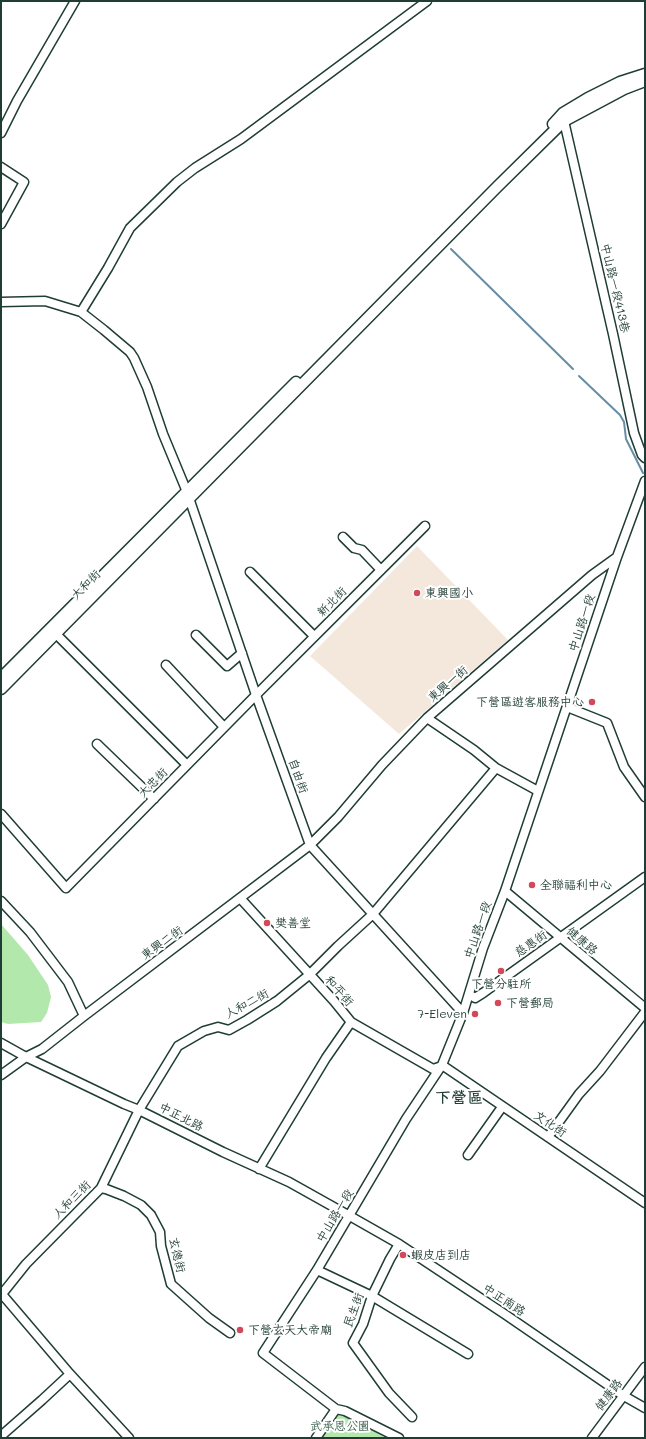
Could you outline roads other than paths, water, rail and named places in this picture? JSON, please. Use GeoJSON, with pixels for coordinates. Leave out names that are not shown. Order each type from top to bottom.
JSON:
{"type":"FeatureCollection","features":[{"type":"Feature","properties":{"kind":"main road"},"geometry":{"type":"LineString","coordinates":[[188,496],[493,182],[564,113],[588,98],[620,82],[645,74]]}},
{"type":"Feature","properties":{"kind":"main road"},"geometry":{"type":"LineString","coordinates":[[188,496],[564,121],[624,89],[645,82]]}},
{"type":"Feature","properties":{"kind":"main road","name":"大和街"},"geometry":{"type":"LineString","coordinates":[[1,689],[56,634],[188,496]]}},
{"type":"Feature","properties":{"kind":"main road","name":"大和街"},"geometry":{"type":"LineString","coordinates":[[1,678],[188,496]]}},
{"type":"Feature","properties":{"kind":"street"},"geometry":{"type":"LineString","coordinates":[[1,133],[75,1]]}},
{"type":"Feature","properties":{"kind":"street"},"geometry":{"type":"LineString","coordinates":[[1,302],[45,301],[81,312],[130,228],[177,182],[194,168],[241,139],[427,1]]}},
{"type":"Feature","properties":{"kind":"street","name":"中山路一段413巷"},"geometry":{"type":"LineString","coordinates":[[564,121],[614,334],[634,433],[642,456],[645,458]]}},
{"type":"Feature","properties":{"kind":"street"},"geometry":{"type":"LineString","coordinates":[[1,167],[24,182],[1,224]]}},
{"type":"Feature","properties":{"kind":"street","name":"自由街"},"geometry":{"type":"LineString","coordinates":[[81,312],[130,352],[147,387],[188,496],[310,845],[463,1013]]}},
{"type":"Feature","properties":{"kind":"street","name":"中山路一段"},"geometry":{"type":"LineString","coordinates":[[336,1409],[263,1353],[317,1270],[348,1215],[406,1119],[442,1065],[470,994],[483,948],[505,891],[617,558],[645,482]]}},
{"type":"Feature","properties":{"kind":"street","name":"新北街"},"geometry":{"type":"LineString","coordinates":[[256,694],[425,526]]}},
{"type":"Feature","properties":{"kind":"street"},"geometry":{"type":"LineString","coordinates":[[343,537],[354,548],[362,550],[381,570]]}},
{"type":"Feature","properties":{"kind":"street","name":"東興一街"},"geometry":{"type":"LineString","coordinates":[[310,845],[338,817],[382,765],[427,718],[592,575],[617,558]]}},
{"type":"Feature","properties":{"kind":"street"},"geometry":{"type":"LineString","coordinates":[[250,572],[314,636]]}},
{"type":"Feature","properties":{"kind":"street"},"geometry":{"type":"LineString","coordinates":[[56,634],[187,765]]}},
{"type":"Feature","properties":{"kind":"street"},"geometry":{"type":"LineString","coordinates":[[196,635],[227,666],[242,653]]}},
{"type":"Feature","properties":{"kind":"street"},"geometry":{"type":"LineString","coordinates":[[166,665],[224,727]]}},
{"type":"Feature","properties":{"kind":"street","name":"大忠街"},"geometry":{"type":"LineString","coordinates":[[1,814],[66,888],[256,694]]}},
{"type":"Feature","properties":{"kind":"street"},"geometry":{"type":"LineString","coordinates":[[567,707],[607,724],[624,767],[645,797]]}},
{"type":"Feature","properties":{"kind":"street"},"geometry":{"type":"LineString","coordinates":[[427,718],[496,768],[538,791]]}},
{"type":"Feature","properties":{"kind":"street"},"geometry":{"type":"LineString","coordinates":[[97,744],[154,799]]}},
{"type":"Feature","properties":{"kind":"street","name":"人和二街"},"geometry":{"type":"LineString","coordinates":[[138,1110],[178,1046],[204,1032],[218,1027],[229,1030],[277,1001],[309,975],[373,914],[496,768]]}},
{"type":"Feature","properties":{"kind":"street","name":"東興二街"},"geometry":{"type":"LineString","coordinates":[[1,1075],[26,1057],[42,1049],[310,845]]}},
{"type":"Feature","properties":{"kind":"street","name":"慈惠街"},"geometry":{"type":"LineString","coordinates":[[470,994],[475,998],[645,877]]}},
{"type":"Feature","properties":{"kind":"street","name":"健康路"},"geometry":{"type":"LineString","coordinates":[[505,891],[645,1008]]}},
{"type":"Feature","properties":{"kind":"street","name":"和平街"},"geometry":{"type":"LineString","coordinates":[[240,898],[334,1001],[351,1022],[433,1069],[442,1065]]}},
{"type":"Feature","properties":{"kind":"street"},"geometry":{"type":"LineString","coordinates":[[1,901],[30,932],[68,982],[84,1016]]}},
{"type":"Feature","properties":{"kind":"street"},"geometry":{"type":"LineString","coordinates":[[548,1137],[579,1094],[600,1070],[645,1012]]}},
{"type":"Feature","properties":{"kind":"street"},"geometry":{"type":"LineString","coordinates":[[259,1169],[326,1058],[351,1022]]}},
{"type":"Feature","properties":{"kind":"street","name":"中正北路"},"geometry":{"type":"LineString","coordinates":[[1,1043],[26,1057],[288,1182],[348,1215]]}},
{"type":"Feature","properties":{"kind":"street","name":"文化街"},"geometry":{"type":"LineString","coordinates":[[442,1065],[645,1203]]}},
{"type":"Feature","properties":{"kind":"street"},"geometry":{"type":"LineString","coordinates":[[468,1155],[502,1107]]}},
{"type":"Feature","properties":{"kind":"street","name":"人和三街"},"geometry":{"type":"LineString","coordinates":[[2,1293],[26,1264],[101,1188],[138,1110]]}},
{"type":"Feature","properties":{"kind":"street","name":"玄德街"},"geometry":{"type":"LineString","coordinates":[[101,1188],[124,1196],[141,1205],[151,1215],[160,1232],[161,1246],[172,1284],[210,1318],[230,1333]]}},
{"type":"Feature","properties":{"kind":"street","name":"中正南路"},"geometry":{"type":"LineString","coordinates":[[348,1215],[399,1244],[624,1396],[645,1408]]}},
{"type":"Feature","properties":{"kind":"street","name":"民生街"},"geometry":{"type":"LineString","coordinates":[[399,1244],[372,1296],[363,1324],[353,1343],[389,1393],[412,1417]]}},
{"type":"Feature","properties":{"kind":"street"},"geometry":{"type":"LineString","coordinates":[[317,1270],[372,1296],[468,1354]]}},
{"type":"Feature","properties":{"kind":"street"},"geometry":{"type":"LineString","coordinates":[[2,1293],[70,1374],[129,1438]]}},
{"type":"Feature","properties":{"kind":"street","name":"健康路"},"geometry":{"type":"LineString","coordinates":[[592,1438],[645,1367]]}},
{"type":"Feature","properties":{"kind":"street"},"geometry":{"type":"LineString","coordinates":[[1,1436],[70,1374]]}},
{"type":"Feature","properties":{"kind":"street"},"geometry":{"type":"LineString","coordinates":[[316,1438],[336,1409],[345,1411],[399,1438]]}},
{"type":"Feature","properties":{"kind":"waterway"},"geometry":{"type":"LineString","coordinates":[[451,249],[573,369]]}},
{"type":"Feature","properties":{"kind":"waterway"},"geometry":{"type":"LineString","coordinates":[[579,376],[620,415],[624,422],[626,439],[643,473]]}},
{"type":"Feature","properties":{"kind":"place","name":"東興國小"},"geometry":{"type":"Point","coordinates":[417,593]}},
{"type":"Feature","properties":{"kind":"place","name":"下營區遊客服務中心"},"geometry":{"type":"Point","coordinates":[592,702]}},
{"type":"Feature","properties":{"kind":"place","name":"全聯福利中心"},"geometry":{"type":"Point","coordinates":[532,885]}},
{"type":"Feature","properties":{"kind":"place","name":"樊善堂"},"geometry":{"type":"Point","coordinates":[267,923]}},
{"type":"Feature","properties":{"kind":"place","name":"下營分駐所"},"geometry":{"type":"Point","coordinates":[501,971]}},
{"type":"Feature","properties":{"kind":"place","name":"下營郵局"},"geometry":{"type":"Point","coordinates":[498,1003]}},
{"type":"Feature","properties":{"kind":"place","name":"7-Eleven"},"geometry":{"type":"Point","coordinates":[475,1014]}},
{"type":"Feature","properties":{"kind":"place","name":"蝦皮店到店"},"geometry":{"type":"Point","coordinates":[403,1255]}},
{"type":"Feature","properties":{"kind":"place","name":"下營玄天大帝廟"},"geometry":{"type":"Point","coordinates":[240,1330]}},
{"type":"Feature","properties":{"kind":"district","name":"下營區"},"geometry":{"type":"Point","coordinates":[459,1098]}},
{"type":"Feature","properties":{"kind":"park label","name":"武承恩公園"},"geometry":{"type":"Point","coordinates":[340,1426]}}]}
